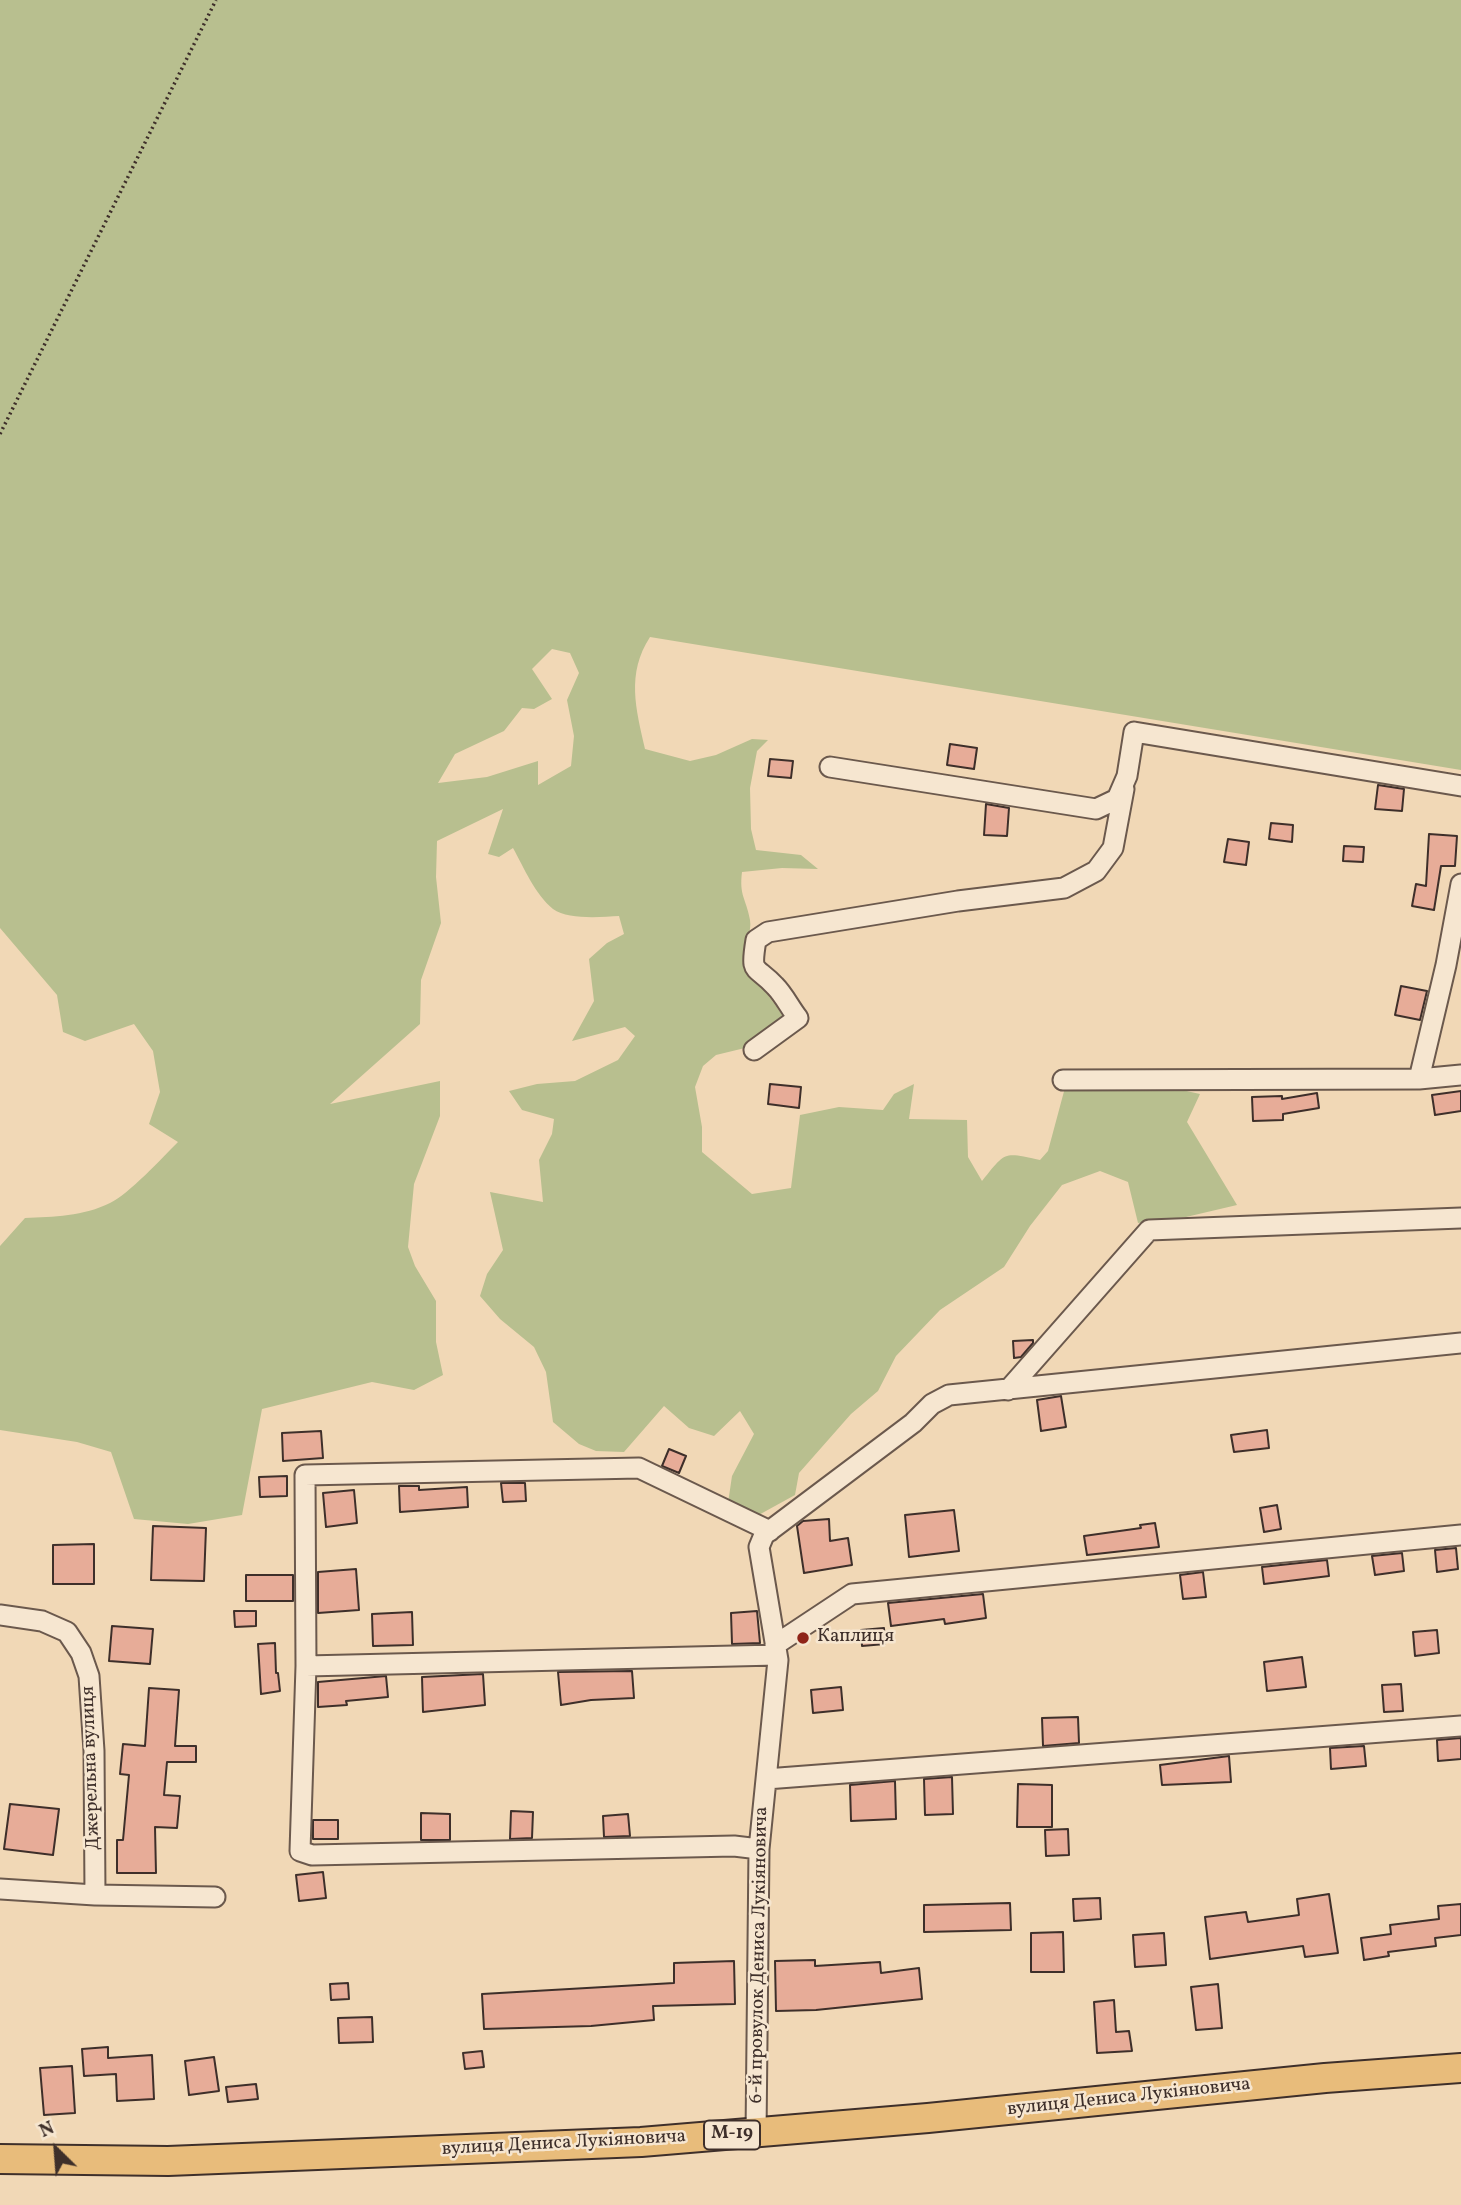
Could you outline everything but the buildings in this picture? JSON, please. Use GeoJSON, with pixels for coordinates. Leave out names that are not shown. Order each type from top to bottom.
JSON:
{"type":"FeatureCollection","features":[{"type":"Feature","properties":{"kind":"highway","name":"вулиця Дениса Лукіяновича"},"geometry":{"type":"LineString","coordinates":[[0,2159],[168,2161],[756,2134],[1325,2078],[1461,2068]]}},
{"type":"Feature","properties":{"kind":"street"},"geometry":{"type":"LineString","coordinates":[[754,1050],[797,1018],[774,985],[756,971],[753,959],[756,940],[768,932],[958,901],[1064,888],[1096,871],[1113,848],[1135,732],[1461,786]]}},
{"type":"Feature","properties":{"kind":"street"},"geometry":{"type":"LineString","coordinates":[[830,767],[1096,809],[1117,799],[1127,776]]}},
{"type":"Feature","properties":{"kind":"street"},"geometry":{"type":"LineString","coordinates":[[1419,1079],[1446,965],[1461,884]]}},
{"type":"Feature","properties":{"kind":"street"},"geometry":{"type":"LineString","coordinates":[[1063,1080],[1419,1079],[1461,1075]]}},
{"type":"Feature","properties":{"kind":"street"},"geometry":{"type":"LineString","coordinates":[[1008,1390],[1149,1230],[1461,1217]]}},
{"type":"Feature","properties":{"kind":"street"},"geometry":{"type":"LineString","coordinates":[[759,1849],[734,1846],[312,1855],[300,1851],[306,1666],[305,1475],[639,1468],[770,1531],[914,1423],[932,1404],[949,1395],[1461,1343]]}},
{"type":"Feature","properties":{"kind":"street","name":"6-й провулок Дениса Лукіяновича"},"geometry":{"type":"LineString","coordinates":[[756,2134],[759,1849],[776,1650],[759,1547],[770,1531]]}},
{"type":"Feature","properties":{"kind":"street"},"geometry":{"type":"LineString","coordinates":[[306,1666],[776,1650],[852,1594],[1461,1535]]}},
{"type":"Feature","properties":{"kind":"street","name":"Джерельна вулиця"},"geometry":{"type":"LineString","coordinates":[[0,1615],[42,1621],[66,1632],[81,1653],[89,1676],[94,1751],[96,1895]]}},
{"type":"Feature","properties":{"kind":"street"},"geometry":{"type":"LineString","coordinates":[[766,1779],[1461,1726]]}},
{"type":"Feature","properties":{"kind":"street"},"geometry":{"type":"LineString","coordinates":[[0,1889],[96,1895],[215,1896]]}},
{"type":"Feature","properties":{"kind":"path"},"geometry":{"type":"LineString","coordinates":[[0,434],[216,0]]}},
{"type":"Feature","properties":{"kind":"green space"},"geometry":{"type":"Polygon","coordinates":[[[0,0],[1461,0],[1461,770],[650,637],[643,651],[635,678],[635,692],[645,749],[690,761],[716,755],[752,739],[768,740],[757,751],[750,788],[751,829],[756,850],[801,855],[818,869],[782,868],[742,872],[742,892],[750,924],[746,949],[748,961],[756,978],[785,1020],[749,1047],[716,1055],[703,1066],[695,1087],[702,1127],[702,1152],[752,1194],[791,1188],[800,1115],[839,1107],[883,1110],[894,1094],[914,1084],[909,1119],[967,1120],[968,1157],[982,1181],[1006,1156],[1040,1160],[1048,1151],[1070,1069],[1096,1071],[1200,1094],[1187,1122],[1237,1205],[1186,1217],[1138,1223],[1128,1182],[1100,1171],[1062,1185],[1030,1226],[1004,1267],[940,1310],[896,1356],[878,1391],[851,1414],[799,1473],[795,1495],[755,1517],[728,1503],[732,1476],[754,1434],[740,1411],[714,1436],[689,1428],[664,1406],[624,1452],[596,1451],[579,1444],[553,1422],[546,1372],[534,1347],[500,1319],[480,1296],[487,1274],[503,1250],[490,1192],[543,1202],[539,1160],[552,1134],[554,1119],[522,1110],[509,1091],[537,1084],[575,1081],[618,1060],[635,1036],[625,1027],[572,1041],[594,1001],[589,959],[607,943],[624,934],[619,916],[585,917],[559,912],[541,896],[513,848],[499,857],[488,854],[503,809],[437,841],[436,877],[441,923],[421,980],[420,1024],[330,1104],[440,1081],[440,1116],[414,1184],[408,1247],[415,1266],[436,1301],[436,1342],[443,1375],[414,1390],[372,1382],[262,1409],[242,1515],[188,1524],[134,1519],[111,1452],[77,1442],[0,1430],[0,1246],[25,1218],[79,1213],[110,1203],[136,1184],[178,1142],[149,1124],[160,1092],[153,1051],[134,1024],[85,1041],[63,1032],[57,995],[0,928],[0,0]],[[552,649],[532,669],[552,699],[534,709],[522,708],[504,731],[455,754],[438,783],[487,777],[538,761],[538,785],[571,766],[574,736],[567,700],[579,673],[570,653],[552,649]]]}},
{"type":"Feature","properties":{"kind":"place","name":"Каплиця"},"geometry":{"type":"Point","coordinates":[803,1638]}}]}
